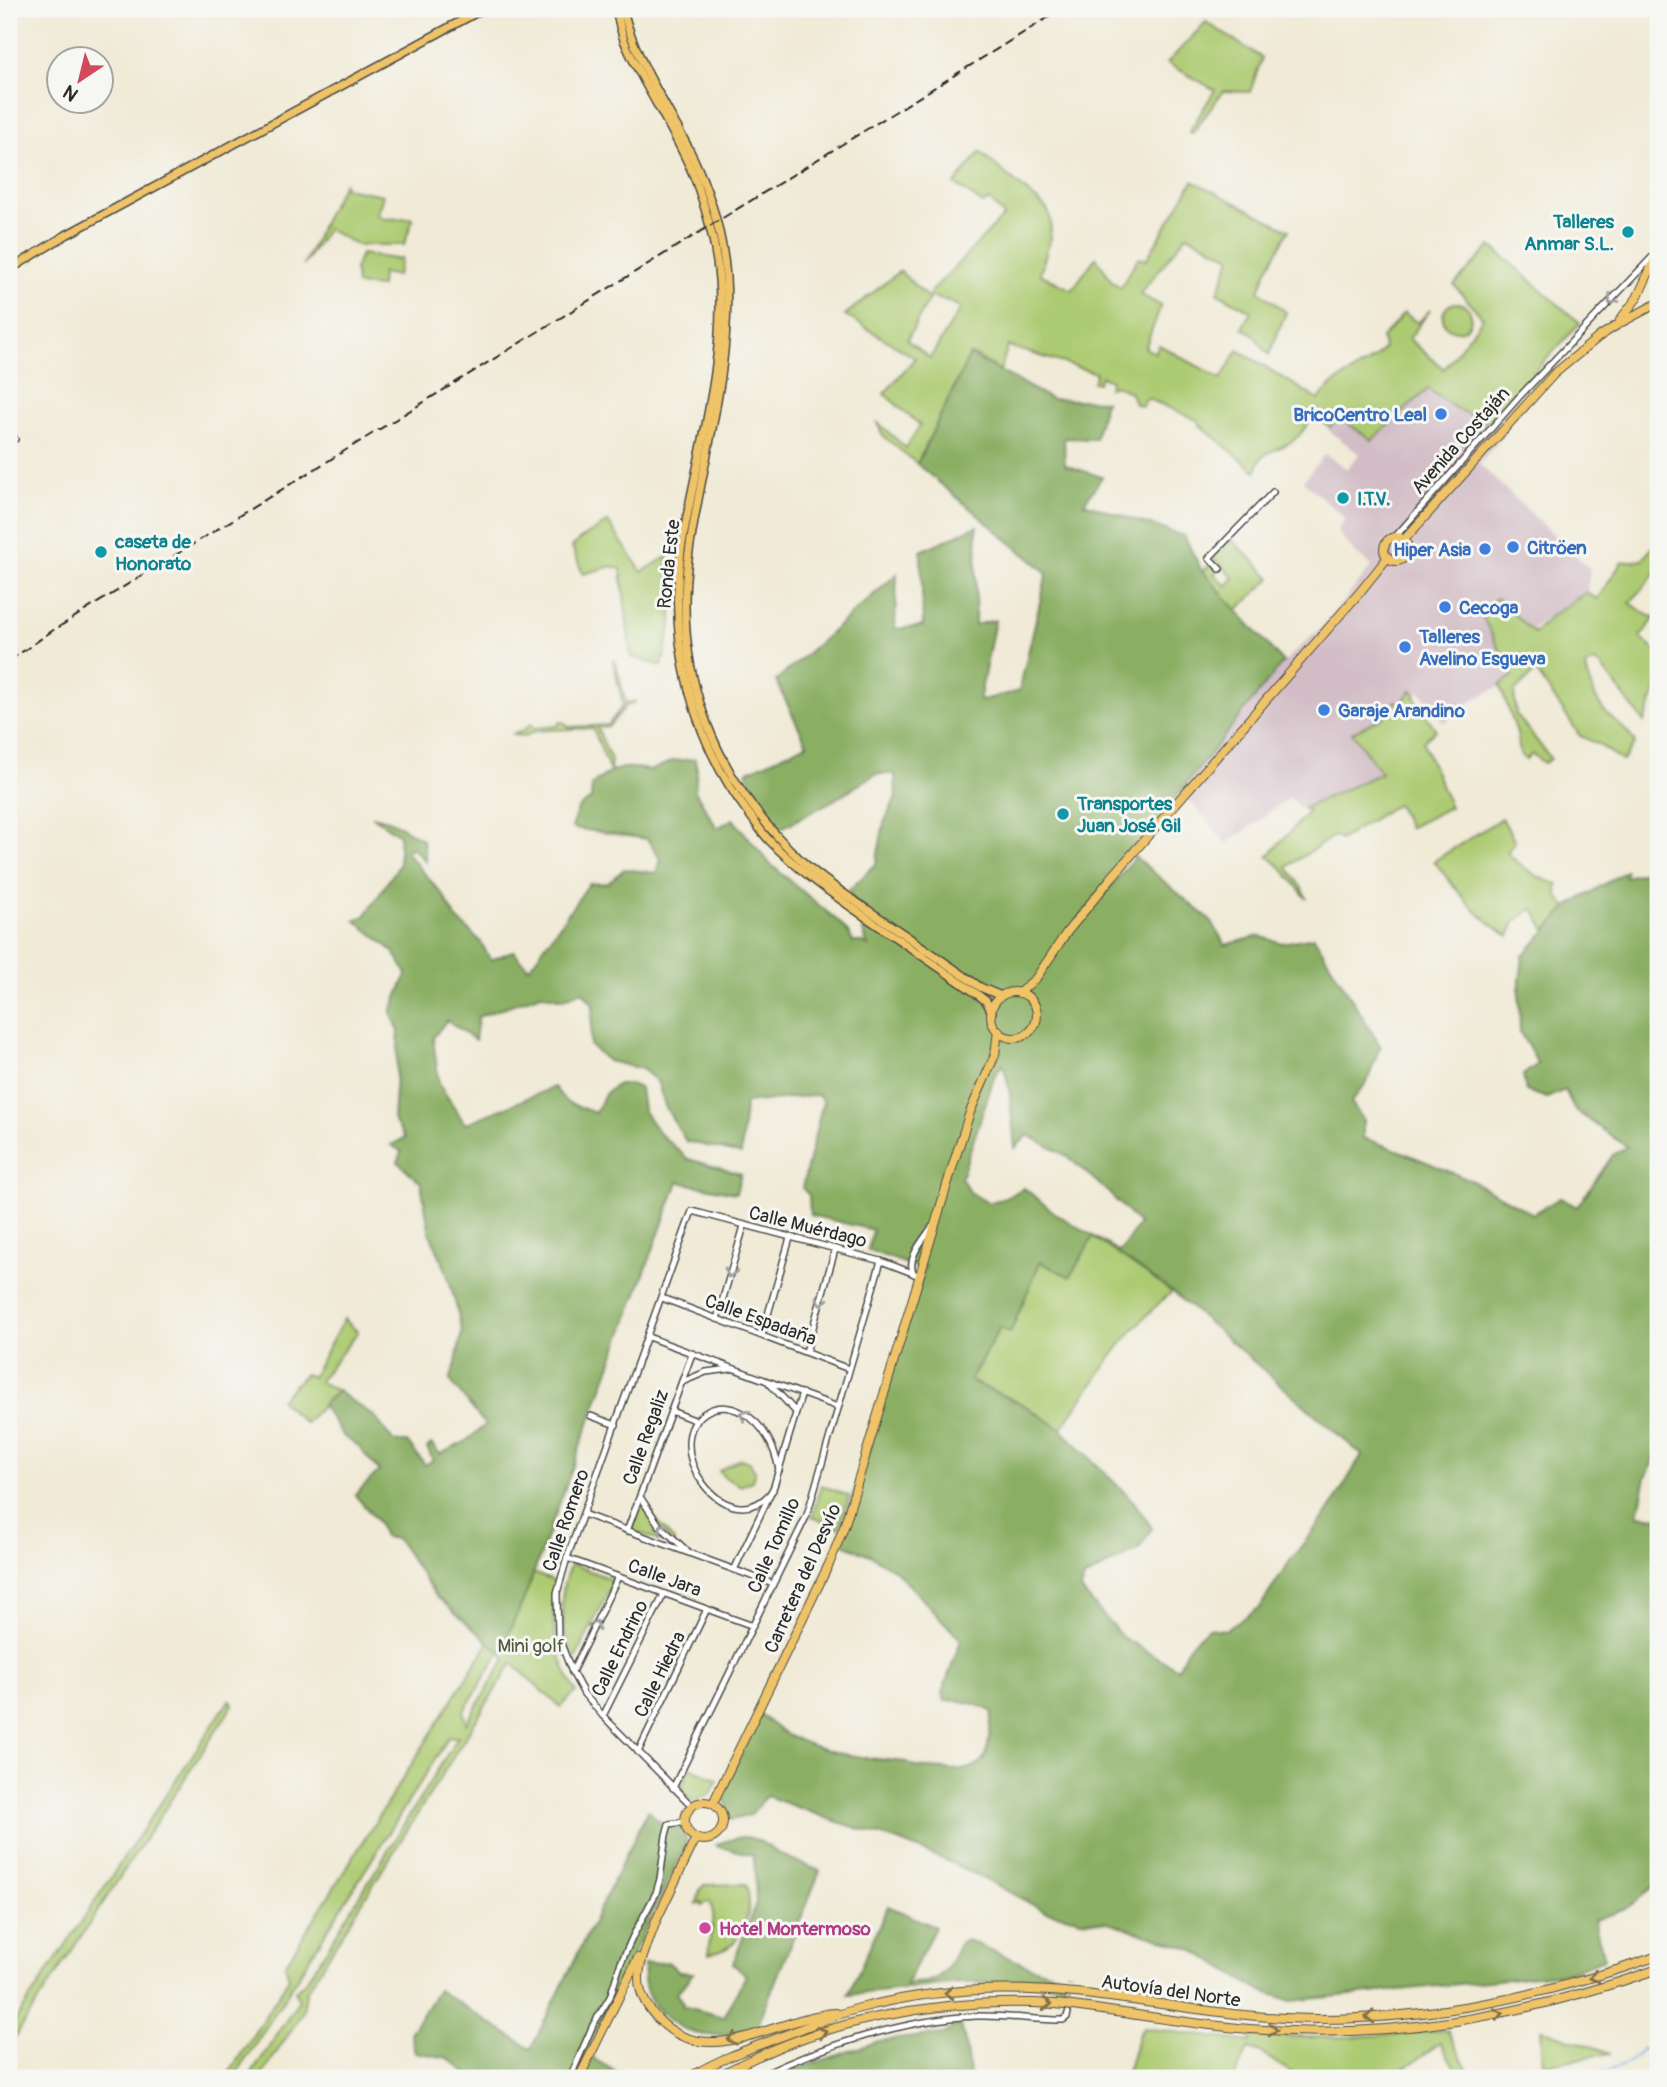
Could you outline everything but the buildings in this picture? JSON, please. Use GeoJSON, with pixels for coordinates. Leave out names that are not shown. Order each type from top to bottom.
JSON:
{"type":"FeatureCollection","features":[{"type":"Feature","properties":{"kind":"highway"},"geometry":{"type":"LineString","coordinates":[[1610,330],[1637,298],[1658,252]]}},
{"type":"Feature","properties":{"kind":"highway"},"geometry":{"type":"LineString","coordinates":[[1551,369],[1610,330],[1658,303]]}},
{"type":"Feature","properties":{"kind":"highway"},"geometry":{"type":"LineString","coordinates":[[1610,330],[1658,309]]}},
{"type":"Feature","properties":{"kind":"highway","name":"Avenida Costaján"},"geometry":{"type":"LineString","coordinates":[[1404,540],[1551,369]]}},
{"type":"Feature","properties":{"kind":"highway"},"geometry":{"type":"LineString","coordinates":[[1395,537],[1404,540],[1408,548],[1405,557],[1398,561],[1388,557],[1385,545],[1388,540],[1395,537]]}},
{"type":"Feature","properties":{"kind":"highway"},"geometry":{"type":"LineString","coordinates":[[1019,993],[1036,978],[1081,915],[1127,860],[1388,557]]}},
{"type":"Feature","properties":{"kind":"highway"},"geometry":{"type":"LineString","coordinates":[[1033,1002],[1019,993],[1001,996],[993,1006],[993,1023],[998,1030],[1012,1037],[1025,1035],[1034,1026],[1037,1014],[1033,1002],[1036,978]]}},
{"type":"Feature","properties":{"kind":"highway","name":"Carretera del Desvío"},"geometry":{"type":"LineString","coordinates":[[995,1055],[998,1030]]}},
{"type":"Feature","properties":{"kind":"highway","name":"Carretera del Desvío"},"geometry":{"type":"LineString","coordinates":[[713,1803],[830,1562],[844,1527],[918,1275],[970,1112],[995,1055],[1012,1037]]}},
{"type":"Feature","properties":{"kind":"highway"},"geometry":{"type":"LineString","coordinates":[[701,1802],[713,1803],[721,1810],[724,1818],[720,1832],[715,1838],[708,1840],[696,1838],[687,1831],[685,1822],[688,1810],[701,1802]]}},
{"type":"Feature","properties":{"kind":"highway"},"geometry":{"type":"LineString","coordinates":[[579,2078],[696,1838]]}},
{"type":"Feature","properties":{"kind":"highway"},"geometry":{"type":"LineString","coordinates":[[656,1921],[640,1965],[638,1981],[654,2014],[678,2034],[700,2041],[725,2041],[822,2014],[845,2012]]}},
{"type":"Feature","properties":{"kind":"highway","name":"Autovía del Norte"},"geometry":{"type":"LineString","coordinates":[[688,2078],[716,2062],[845,2012],[934,1994],[1023,1989],[1076,1993],[1258,2017],[1317,2019],[1391,2016],[1476,2006],[1540,1993],[1658,1956]]}},
{"type":"Feature","properties":{"kind":"highway","name":"Autovía del Norte"},"geometry":{"type":"LineString","coordinates":[[715,2078],[768,2052],[832,2029],[902,2012],[956,2005],[1023,2002],[1055,2004],[1249,2029],[1365,2031],[1444,2023],[1527,2009],[1658,1969]]}},
{"type":"Feature","properties":{"kind":"highway"},"geometry":{"type":"LineString","coordinates":[[585,2078],[590,2059]]}},
{"type":"Feature","properties":{"kind":"main road"},"geometry":{"type":"LineString","coordinates":[[9,270],[46,246],[483,9]]}},
{"type":"Feature","properties":{"kind":"main road","name":"Ronda Este"},"geometry":{"type":"LineString","coordinates":[[616,9],[625,44],[694,178],[716,254],[720,298],[719,344],[681,552],[677,603],[682,658],[689,692],[702,731],[721,773],[769,840],[827,890],[977,994],[986,1001],[992,1012]]}},
{"type":"Feature","properties":{"kind":"main road","name":"Ronda Este"},"geometry":{"type":"LineString","coordinates":[[623,9],[632,40],[648,74],[701,174],[715,214],[726,274],[726,344],[688,553],[685,601],[689,655],[707,727],[725,766],[748,802],[774,834],[806,865],[980,987],[1001,996]]}},
{"type":"Feature","properties":{"kind":"street"},"geometry":{"type":"LineString","coordinates":[[1551,369],[1658,252]]}},
{"type":"Feature","properties":{"kind":"street","name":"Avenida Costaján"},"geometry":{"type":"LineString","coordinates":[[1395,537],[1551,369]]}},
{"type":"Feature","properties":{"kind":"street"},"geometry":{"type":"LineString","coordinates":[[1220,569],[1209,558],[1273,492]]}},
{"type":"Feature","properties":{"kind":"street","name":"Calle Muérdago"},"geometry":{"type":"LineString","coordinates":[[692,1211],[881,1261],[918,1275]]}},
{"type":"Feature","properties":{"kind":"street","name":"Calle Romero"},"geometry":{"type":"LineString","coordinates":[[692,1211],[567,1558],[558,1593],[558,1636],[584,1694],[692,1806]]}},
{"type":"Feature","properties":{"kind":"street"},"geometry":{"type":"LineString","coordinates":[[717,1319],[744,1226]]}},
{"type":"Feature","properties":{"kind":"street"},"geometry":{"type":"LineString","coordinates":[[761,1335],[790,1238]]}},
{"type":"Feature","properties":{"kind":"street"},"geometry":{"type":"LineString","coordinates":[[806,1352],[835,1250]]}},
{"type":"Feature","properties":{"kind":"street","name":"Calle Tomillo"},"geometry":{"type":"LineString","coordinates":[[673,1788],[807,1516],[881,1261]]}},
{"type":"Feature","properties":{"kind":"street","name":"Calle Espadaña"},"geometry":{"type":"LineString","coordinates":[[662,1298],[849,1369]]}},
{"type":"Feature","properties":{"kind":"street"},"geometry":{"type":"LineString","coordinates":[[648,1337],[838,1407]]}},
{"type":"Feature","properties":{"kind":"street","name":"Calle Regaliz"},"geometry":{"type":"LineString","coordinates":[[628,1531],[692,1354]]}},
{"type":"Feature","properties":{"kind":"street"},"geometry":{"type":"LineString","coordinates":[[682,1382],[706,1372],[738,1370]]}},
{"type":"Feature","properties":{"kind":"street"},"geometry":{"type":"LineString","coordinates":[[763,1379],[779,1392],[796,1412]]}},
{"type":"Feature","properties":{"kind":"street"},"geometry":{"type":"LineString","coordinates":[[734,1570],[773,1490],[802,1393]]}},
{"type":"Feature","properties":{"kind":"street"},"geometry":{"type":"LineString","coordinates":[[773,1490],[762,1502],[743,1507],[728,1504],[712,1494],[699,1478],[690,1458],[689,1440],[697,1421],[705,1413],[717,1408],[732,1408],[748,1415],[759,1425],[769,1441],[777,1457],[779,1470]]}},
{"type":"Feature","properties":{"kind":"street"},"geometry":{"type":"LineString","coordinates":[[671,1412],[697,1421]]}},
{"type":"Feature","properties":{"kind":"street"},"geometry":{"type":"LineString","coordinates":[[591,1416],[616,1425]]}},
{"type":"Feature","properties":{"kind":"street"},"geometry":{"type":"LineString","coordinates":[[640,1497],[659,1525],[691,1554]]}},
{"type":"Feature","properties":{"kind":"street"},"geometry":{"type":"LineString","coordinates":[[583,1514],[774,1584]]}},
{"type":"Feature","properties":{"kind":"street","name":"Calle Jara"},"geometry":{"type":"LineString","coordinates":[[567,1558],[753,1626]]}},
{"type":"Feature","properties":{"kind":"street"},"geometry":{"type":"LineString","coordinates":[[572,1672],[618,1577]]}},
{"type":"Feature","properties":{"kind":"street","name":"Calle Endrino"},"geometry":{"type":"LineString","coordinates":[[603,1716],[664,1594]]}},
{"type":"Feature","properties":{"kind":"street","name":"Calle Hiedra"},"geometry":{"type":"LineString","coordinates":[[638,1752],[707,1609]]}},
{"type":"Feature","properties":{"kind":"street"},"geometry":{"type":"LineString","coordinates":[[570,2078],[593,2025],[610,1997],[629,1947],[656,1893],[670,1824],[685,1822]]}},
{"type":"Feature","properties":{"kind":"street"},"geometry":{"type":"LineString","coordinates":[[757,2078],[810,2054],[907,2026],[976,2016],[1063,2020],[1068,2013]]}},
{"type":"Feature","properties":{"kind":"shaded area"},"geometry":{"type":"Polygon","coordinates":[[[1427,390],[1490,420],[1507,432],[1479,464],[1590,569],[1587,592],[1503,647],[1517,678],[1473,700],[1444,723],[1420,691],[1361,735],[1386,773],[1302,810],[1290,797],[1227,844],[1178,787],[1233,709],[1322,627],[1372,566],[1354,552],[1337,531],[1345,518],[1303,481],[1325,454],[1347,469],[1359,454],[1328,430],[1338,417],[1372,440],[1427,390]]]}},
{"type":"Feature","properties":{"kind":"green space"},"geometry":{"type":"Polygon","coordinates":[[[1206,22],[1262,58],[1250,92],[1223,91],[1192,134],[1189,132],[1215,90],[1167,63],[1206,22]]]}},
{"type":"Feature","properties":{"kind":"green space"},"geometry":{"type":"Polygon","coordinates":[[[980,152],[1047,209],[1051,224],[1040,274],[1072,290],[1096,257],[1113,283],[1121,287],[1138,258],[1146,260],[1193,181],[1289,230],[1266,272],[1259,291],[1286,312],[1269,355],[1252,333],[1242,328],[1251,311],[1218,293],[1231,257],[1187,235],[1140,294],[1161,306],[1145,348],[1155,353],[1159,345],[1221,379],[1238,350],[1319,400],[1333,384],[1377,356],[1384,348],[1382,338],[1404,313],[1418,323],[1430,310],[1409,339],[1444,369],[1483,318],[1454,285],[1491,246],[1580,323],[1487,423],[1455,408],[1428,389],[1372,440],[1338,417],[1330,427],[1313,416],[1295,439],[1261,458],[1257,471],[1197,420],[1147,398],[1142,406],[1135,404],[1131,393],[1115,385],[1109,388],[1111,380],[1101,376],[1098,383],[1093,382],[1096,373],[1008,346],[1000,371],[970,355],[917,464],[882,435],[878,423],[906,448],[920,425],[884,394],[915,358],[845,315],[900,271],[929,299],[907,340],[930,358],[961,308],[948,301],[930,297],[930,293],[1004,216],[990,200],[983,204],[955,184],[980,152]]]}},
{"type":"Feature","properties":{"kind":"green space"},"geometry":{"type":"Polygon","coordinates":[[[344,183],[345,188],[383,195],[377,215],[384,219],[413,218],[404,245],[357,245],[327,229],[303,266],[330,208],[344,183]]]}},
{"type":"Feature","properties":{"kind":"green space"},"geometry":{"type":"Polygon","coordinates":[[[361,254],[401,258],[397,276],[382,273],[381,287],[356,285],[355,269],[361,254]]]}},
{"type":"Feature","properties":{"kind":"green space"},"geometry":{"type":"Polygon","coordinates":[[[1457,303],[1467,307],[1471,317],[1467,327],[1457,331],[1447,327],[1443,317],[1447,307],[1457,303]]]}},
{"type":"Feature","properties":{"kind":"green space"},"geometry":{"type":"Polygon","coordinates":[[[970,355],[1051,399],[1105,401],[1095,439],[1064,438],[1065,465],[1102,477],[1084,503],[1184,536],[1202,571],[1283,662],[1077,921],[1103,896],[1135,857],[1212,922],[1225,945],[1259,936],[1282,943],[1314,937],[1381,1047],[1367,1082],[1351,1102],[1363,1120],[1363,1138],[1472,1181],[1533,1214],[1560,1198],[1577,1207],[1613,1155],[1627,1147],[1575,1110],[1565,1090],[1547,1098],[1526,1091],[1523,1075],[1538,1064],[1520,1032],[1519,989],[1523,956],[1567,907],[1626,871],[1625,877],[1650,871],[1655,876],[1658,874],[1658,1453],[1646,1477],[1638,1515],[1658,1517],[1658,1883],[1626,1909],[1594,1920],[1604,1959],[1567,1973],[1291,2001],[1257,1989],[1192,1949],[1108,1922],[1081,1920],[1044,1911],[943,1859],[767,1796],[750,1815],[731,1820],[723,1794],[757,1712],[784,1733],[802,1742],[831,1751],[906,1762],[919,1767],[959,1770],[971,1768],[979,1764],[987,1749],[992,1712],[969,1703],[945,1701],[942,1693],[961,1640],[896,1571],[870,1555],[838,1542],[925,1266],[918,1268],[868,1250],[873,1230],[810,1215],[809,1195],[802,1188],[823,1102],[818,1095],[745,1103],[741,1154],[686,1141],[666,1108],[657,1081],[642,1069],[608,1061],[590,1045],[593,1004],[582,991],[563,999],[541,994],[478,1017],[475,1040],[447,1020],[433,1038],[439,1084],[465,1124],[554,1087],[566,1102],[595,1113],[606,1093],[618,1084],[630,1084],[640,1088],[643,1110],[659,1133],[688,1159],[741,1174],[736,1193],[678,1182],[524,1599],[500,1652],[436,1596],[397,1539],[384,1537],[379,1523],[355,1495],[379,1471],[358,1446],[344,1437],[322,1405],[337,1391],[374,1416],[394,1442],[407,1442],[425,1465],[433,1460],[427,1448],[431,1444],[440,1454],[465,1442],[485,1425],[450,1380],[462,1331],[456,1305],[446,1270],[430,1234],[421,1183],[398,1162],[401,1151],[391,1145],[405,1138],[393,1119],[399,1031],[391,1012],[407,974],[393,951],[355,920],[365,916],[399,865],[399,835],[372,816],[389,820],[423,840],[426,862],[413,848],[405,851],[443,895],[456,918],[480,941],[491,960],[513,951],[529,968],[589,884],[608,883],[624,869],[656,873],[661,860],[647,839],[572,828],[578,808],[591,799],[592,785],[619,769],[650,771],[672,761],[695,759],[695,791],[717,828],[733,819],[770,864],[840,923],[853,942],[862,942],[868,946],[849,890],[876,864],[884,823],[896,797],[895,774],[876,774],[778,830],[746,772],[807,744],[776,681],[897,574],[895,629],[923,626],[921,551],[977,526],[975,625],[995,620],[979,701],[1019,691],[1047,573],[917,464],[970,355]],[[1003,1064],[995,1075],[961,1178],[970,1192],[988,1203],[1024,1188],[1056,1214],[1120,1252],[1139,1224],[1105,1189],[1067,1156],[1028,1135],[1015,1148],[1009,1088],[1003,1064]],[[1093,1237],[1070,1277],[1040,1262],[1010,1333],[999,1328],[970,1381],[1022,1404],[1061,1429],[1134,1502],[1152,1528],[1139,1549],[1084,1578],[1081,1590],[1122,1637],[1178,1669],[1188,1647],[1208,1628],[1225,1630],[1260,1607],[1292,1558],[1329,1511],[1362,1455],[1173,1292],[1093,1237]]]}},
{"type":"Feature","properties":{"kind":"green space"},"geometry":{"type":"Polygon","coordinates":[[[608,522],[642,572],[668,556],[672,622],[662,666],[631,657],[621,569],[612,566],[583,574],[572,547],[608,522]]]}},
{"type":"Feature","properties":{"kind":"green space"},"geometry":{"type":"Polygon","coordinates":[[[1658,538],[1658,570],[1630,603],[1649,616],[1656,617],[1640,637],[1658,653],[1658,686],[1644,722],[1600,665],[1593,662],[1586,666],[1599,704],[1635,743],[1623,761],[1598,744],[1580,736],[1536,671],[1514,692],[1516,714],[1551,759],[1544,763],[1532,754],[1526,760],[1520,754],[1517,733],[1500,685],[1513,676],[1481,614],[1496,598],[1534,633],[1551,616],[1587,592],[1597,599],[1622,562],[1643,560],[1658,538]]]}},
{"type":"Feature","properties":{"kind":"green space"},"geometry":{"type":"Polygon","coordinates":[[[1231,539],[1271,578],[1235,612],[1203,571],[1211,563],[1218,570],[1214,574],[1226,586],[1234,578],[1213,556],[1231,539]]]}},
{"type":"Feature","properties":{"kind":"green space"},"geometry":{"type":"Polygon","coordinates":[[[615,660],[626,703],[636,701],[625,707],[609,726],[597,727],[611,760],[610,772],[593,728],[535,731],[523,737],[512,734],[521,732],[531,724],[535,728],[557,726],[560,722],[569,727],[608,725],[623,705],[613,661],[615,660]]]}},
{"type":"Feature","properties":{"kind":"green space"},"geometry":{"type":"Polygon","coordinates":[[[1412,690],[1436,730],[1423,742],[1450,807],[1409,828],[1397,804],[1340,840],[1332,837],[1287,867],[1307,899],[1282,868],[1268,856],[1308,812],[1304,808],[1381,773],[1352,732],[1384,717],[1396,701],[1400,704],[1412,690]]]}},
{"type":"Feature","properties":{"kind":"green space"},"geometry":{"type":"Polygon","coordinates":[[[1502,818],[1515,842],[1507,852],[1530,872],[1558,884],[1558,897],[1567,907],[1546,930],[1533,908],[1515,922],[1509,936],[1497,929],[1477,912],[1434,861],[1502,818]]]}},
{"type":"Feature","properties":{"kind":"green space"},"geometry":{"type":"Polygon","coordinates":[[[1092,1236],[1172,1292],[1126,1339],[1061,1429],[1022,1404],[970,1381],[1000,1328],[1010,1333],[1040,1262],[1092,1236]]]}},
{"type":"Feature","properties":{"kind":"green space"},"geometry":{"type":"Polygon","coordinates":[[[344,1319],[358,1332],[319,1381],[337,1391],[305,1423],[280,1400],[305,1374],[312,1377],[344,1319]]]}},
{"type":"Feature","properties":{"kind":"green space"},"geometry":{"type":"Polygon","coordinates":[[[740,1459],[750,1462],[755,1472],[752,1481],[741,1486],[725,1478],[719,1471],[740,1459]]]}},
{"type":"Feature","properties":{"kind":"green space"},"geometry":{"type":"Polygon","coordinates":[[[821,1485],[849,1496],[839,1528],[812,1517],[821,1485]]]}},
{"type":"Feature","properties":{"kind":"green space"},"geometry":{"type":"Polygon","coordinates":[[[640,1503],[674,1541],[674,1544],[630,1530],[640,1503]]]}},
{"type":"Feature","properties":{"kind":"green space"},"geometry":{"type":"Polygon","coordinates":[[[571,1564],[614,1580],[573,1664],[562,1614],[563,1588],[571,1564]]]}},
{"type":"Feature","properties":{"kind":"green space","name":"Mini golf"},"geometry":{"type":"Polygon","coordinates":[[[533,1573],[556,1582],[553,1612],[556,1639],[563,1665],[576,1692],[560,1707],[512,1663],[306,1992],[303,2012],[260,2078],[249,2078],[299,2000],[295,1991],[322,1957],[458,1737],[449,1737],[234,2078],[226,2078],[289,1978],[285,1965],[489,1642],[501,1651],[533,1573]],[[500,1652],[464,1711],[466,1724],[506,1658],[500,1652]]]}},
{"type":"Feature","properties":{"kind":"green space"},"geometry":{"type":"Polygon","coordinates":[[[230,1699],[233,1705],[9,2046],[9,2030],[230,1699]]]}},
{"type":"Feature","properties":{"kind":"green space"},"geometry":{"type":"Polygon","coordinates":[[[690,1767],[718,1780],[706,1797],[691,1800],[681,1788],[690,1767]]]}},
{"type":"Feature","properties":{"kind":"green space"},"geometry":{"type":"Polygon","coordinates":[[[648,1810],[664,1826],[681,1828],[686,1836],[686,1845],[585,2054],[627,2078],[473,2078],[448,2058],[415,2052],[410,2033],[438,1990],[531,2049],[648,1810]]]}},
{"type":"Feature","properties":{"kind":"green space"},"geometry":{"type":"Polygon","coordinates":[[[741,1837],[758,1841],[782,1855],[820,1871],[757,2027],[731,2034],[695,2033],[673,2022],[652,2003],[646,1991],[644,1964],[668,1962],[679,1972],[693,1973],[676,1994],[683,2002],[682,2006],[724,2017],[746,1975],[733,1964],[756,1903],[755,1870],[753,1855],[716,1844],[741,1837]]]}},
{"type":"Feature","properties":{"kind":"green space"},"geometry":{"type":"Polygon","coordinates":[[[746,1884],[749,1907],[743,1928],[730,1946],[709,1954],[713,1917],[710,1901],[697,1904],[700,1890],[704,1885],[746,1884]]]}},
{"type":"Feature","properties":{"kind":"green space"},"geometry":{"type":"Polygon","coordinates":[[[888,1906],[935,1927],[905,1987],[934,1980],[948,1967],[960,1943],[967,1940],[1031,1967],[1066,1977],[1066,1986],[1035,1983],[961,1983],[848,1995],[888,1906]]]}},
{"type":"Feature","properties":{"kind":"green space"},"geometry":{"type":"Polygon","coordinates":[[[959,2024],[964,2036],[970,2078],[761,2078],[879,2041],[943,2034],[959,2024]]]}},
{"type":"Feature","properties":{"kind":"green space"},"geometry":{"type":"Polygon","coordinates":[[[1144,2028],[1250,2042],[1252,2034],[1326,2037],[1447,2030],[1472,2078],[1461,2078],[1440,2043],[1391,2078],[1300,2078],[1261,2053],[1248,2049],[1234,2078],[1125,2078],[1139,2034],[1144,2028]]]}},
{"type":"Feature","properties":{"kind":"green space"},"geometry":{"type":"Polygon","coordinates":[[[1541,2029],[1611,2053],[1543,2065],[1541,2029]]]}},
{"type":"Feature","properties":{"kind":"waterway"},"geometry":{"type":"LineString","coordinates":[[1576,2078],[1621,2066],[1629,2062],[1641,2049],[1658,2046]]}},
{"type":"Feature","properties":{"kind":"tunnel"},"geometry":{"type":"LineString","coordinates":[[1068,2008],[1070,1983]]}},
{"type":"Feature","properties":{"kind":"railway"},"geometry":{"type":"LineString","coordinates":[[9,661],[52,631],[1062,9]]}},
{"type":"Feature","properties":{"kind":"place","name":"Talleres Anmar S.L."},"geometry":{"type":"Point","coordinates":[1628,232]}},
{"type":"Feature","properties":{"kind":"place","name":"BricoCentro Leal"},"geometry":{"type":"Point","coordinates":[1441,414]}},
{"type":"Feature","properties":{"kind":"place","name":"I.T.V."},"geometry":{"type":"Point","coordinates":[1343,498]}},
{"type":"Feature","properties":{"kind":"place","name":"Citröen"},"geometry":{"type":"Point","coordinates":[1513,547]}},
{"type":"Feature","properties":{"kind":"place","name":"Hiper Asia"},"geometry":{"type":"Point","coordinates":[1485,549]}},
{"type":"Feature","properties":{"kind":"place","name":"caseta de Honorato"},"geometry":{"type":"Point","coordinates":[101,552]}},
{"type":"Feature","properties":{"kind":"place","name":"Cecoga"},"geometry":{"type":"Point","coordinates":[1445,607]}},
{"type":"Feature","properties":{"kind":"place","name":"Talleres Avelino Esgueva"},"geometry":{"type":"Point","coordinates":[1405,647]}},
{"type":"Feature","properties":{"kind":"place","name":"Garaje Arandino"},"geometry":{"type":"Point","coordinates":[1324,710]}},
{"type":"Feature","properties":{"kind":"place","name":"Transportes Juan José Gil"},"geometry":{"type":"Point","coordinates":[1063,814]}},
{"type":"Feature","properties":{"kind":"place","name":"Hotel Montermoso"},"geometry":{"type":"Point","coordinates":[705,1928]}}]}
